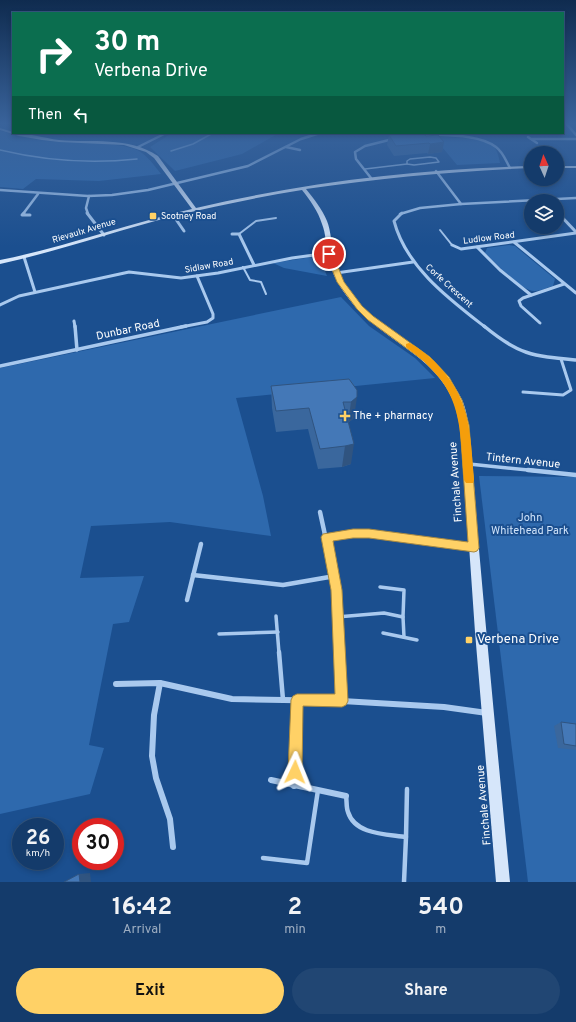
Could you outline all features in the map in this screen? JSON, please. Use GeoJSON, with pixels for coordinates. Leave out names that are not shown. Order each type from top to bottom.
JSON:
{"type":"FeatureCollection","features":[{"type":"Feature","properties":{"kind":"street"},"geometry":{"type":"LineString","coordinates":[[161,164],[195,210]]}},
{"type":"Feature","properties":{"kind":"street"},"geometry":{"type":"LineString","coordinates":[[0,190],[38,194],[90,196],[113,194],[167,186],[253,164]]}},
{"type":"Feature","properties":{"kind":"street"},"geometry":{"type":"LineString","coordinates":[[360,164],[371,178]]}},
{"type":"Feature","properties":{"kind":"street"},"geometry":{"type":"LineString","coordinates":[[508,164],[510,168]]}},
{"type":"Feature","properties":{"kind":"street","name":"Rievaulx Avenue"},"geometry":{"type":"LineString","coordinates":[[0,262],[24,257],[173,215],[303,188],[371,178],[436,172],[524,167]]}},
{"type":"Feature","properties":{"kind":"street"},"geometry":{"type":"LineString","coordinates":[[564,167],[576,167]]}},
{"type":"Feature","properties":{"kind":"street"},"geometry":{"type":"LineString","coordinates":[[436,172],[461,204]]}},
{"type":"Feature","properties":{"kind":"street","name":"Finchale Avenue"},"geometry":{"type":"LineString","coordinates":[[303,188],[315,203],[323,217],[327,234],[329,254],[336,273],[349,295],[370,318],[427,359],[446,379],[458,400],[462,411],[468,464],[503,882]]}},
{"type":"Feature","properties":{"kind":"street"},"geometry":{"type":"LineString","coordinates":[[30,215],[22,215],[38,194]]}},
{"type":"Feature","properties":{"kind":"street"},"geometry":{"type":"LineString","coordinates":[[90,196],[86,208],[87,213],[104,235]]}},
{"type":"Feature","properties":{"kind":"street","name":"Corfe Crescent"},"geometry":{"type":"LineString","coordinates":[[564,199],[576,198]]}},
{"type":"Feature","properties":{"kind":"street","name":"Corfe Crescent"},"geometry":{"type":"LineString","coordinates":[[524,201],[461,204],[408,210],[395,218],[394,226],[413,262],[426,277],[503,342],[517,352],[533,356],[576,360]]}},
{"type":"Feature","properties":{"kind":"street"},"geometry":{"type":"LineString","coordinates":[[173,215],[184,231]]}},
{"type":"Feature","properties":{"kind":"street"},"geometry":{"type":"LineString","coordinates":[[564,219],[576,232]]}},
{"type":"Feature","properties":{"kind":"street","name":"Ludlow Road"},"geometry":{"type":"LineString","coordinates":[[452,245],[461,249],[576,232]]}},
{"type":"Feature","properties":{"kind":"street"},"geometry":{"type":"LineString","coordinates":[[232,234],[239,234],[254,265]]}},
{"type":"Feature","properties":{"kind":"street"},"geometry":{"type":"LineString","coordinates":[[514,242],[564,284],[576,292]]}},
{"type":"Feature","properties":{"kind":"street"},"geometry":{"type":"LineString","coordinates":[[477,247],[500,270],[531,295]]}},
{"type":"Feature","properties":{"kind":"street","name":"Sidlaw Road"},"geometry":{"type":"LineString","coordinates":[[0,305],[19,296],[35,292],[134,272],[175,278],[197,276],[296,257],[329,254]]}},
{"type":"Feature","properties":{"kind":"street"},"geometry":{"type":"LineString","coordinates":[[24,257],[35,292]]}},
{"type":"Feature","properties":{"kind":"street"},"geometry":{"type":"LineString","coordinates":[[336,273],[413,262]]}},
{"type":"Feature","properties":{"kind":"street","name":"Dunbar Road"},"geometry":{"type":"LineString","coordinates":[[0,366],[207,322],[213,318],[213,314],[197,276]]}},
{"type":"Feature","properties":{"kind":"street"},"geometry":{"type":"LineString","coordinates":[[540,322],[521,306],[519,301],[523,298],[564,284]]}},
{"type":"Feature","properties":{"kind":"street"},"geometry":{"type":"LineString","coordinates":[[74,321],[77,350]]}},
{"type":"Feature","properties":{"kind":"street","name":"Tintern Avenue"},"geometry":{"type":"LineString","coordinates":[[468,464],[576,475]]}},
{"type":"Feature","properties":{"kind":"street"},"geometry":{"type":"LineString","coordinates":[[320,512],[327,537],[337,590],[337,617],[342,701]]}},
{"type":"Feature","properties":{"kind":"street"},"geometry":{"type":"LineString","coordinates":[[327,537],[369,533],[474,548]]}},
{"type":"Feature","properties":{"kind":"street"},"geometry":{"type":"LineString","coordinates":[[186,600],[201,544]]}},
{"type":"Feature","properties":{"kind":"street"},"geometry":{"type":"LineString","coordinates":[[193,575],[283,585],[335,576]]}},
{"type":"Feature","properties":{"kind":"street"},"geometry":{"type":"LineString","coordinates":[[116,684],[160,683],[232,699],[342,701],[444,707],[489,714]]}},
{"type":"Feature","properties":{"kind":"street"},"geometry":{"type":"LineString","coordinates":[[160,683],[154,715],[152,756],[156,778],[170,819],[173,847]]}},
{"type":"Feature","properties":{"kind":"street"},"geometry":{"type":"LineString","coordinates":[[294,786],[297,700]]}},
{"type":"Feature","properties":{"kind":"street"},"geometry":{"type":"LineString","coordinates":[[271,780],[346,796]]}},
{"type":"Feature","properties":{"kind":"lane"},"geometry":{"type":"LineString","coordinates":[[364,169],[406,164]]}},
{"type":"Feature","properties":{"kind":"lane"},"geometry":{"type":"LineString","coordinates":[[408,164],[421,164]]}},
{"type":"Feature","properties":{"kind":"lane"},"geometry":{"type":"LineString","coordinates":[[239,234],[256,221],[276,218]]}},
{"type":"Feature","properties":{"kind":"lane"},"geometry":{"type":"LineString","coordinates":[[440,230],[452,245]]}},
{"type":"Feature","properties":{"kind":"lane"},"geometry":{"type":"LineString","coordinates":[[243,267],[250,280],[261,282],[266,294]]}},
{"type":"Feature","properties":{"kind":"lane"},"geometry":{"type":"LineString","coordinates":[[523,392],[563,394],[571,390],[561,359]]}},
{"type":"Feature","properties":{"kind":"lane"},"geometry":{"type":"LineString","coordinates":[[380,587],[404,590],[404,637]]}},
{"type":"Feature","properties":{"kind":"lane"},"geometry":{"type":"LineString","coordinates":[[337,617],[384,613],[404,617]]}},
{"type":"Feature","properties":{"kind":"lane"},"geometry":{"type":"LineString","coordinates":[[276,616],[283,700]]}},
{"type":"Feature","properties":{"kind":"lane"},"geometry":{"type":"LineString","coordinates":[[219,634],[278,632]]}},
{"type":"Feature","properties":{"kind":"lane"},"geometry":{"type":"LineString","coordinates":[[383,632],[417,640]]}},
{"type":"Feature","properties":{"kind":"lane"},"geometry":{"type":"LineString","coordinates":[[404,882],[407,789]]}},
{"type":"Feature","properties":{"kind":"lane"},"geometry":{"type":"LineString","coordinates":[[263,858],[307,863],[318,790]]}},
{"type":"Feature","properties":{"kind":"lane"},"geometry":{"type":"LineString","coordinates":[[346,796],[348,814],[359,827],[379,833],[406,837]]}},
{"type":"Feature","properties":{"kind":"green space"},"geometry":{"type":"Polygon","coordinates":[[[0,164],[153,164],[161,174],[99,181],[36,179],[23,189],[0,187],[0,164]]]}},
{"type":"Feature","properties":{"kind":"green space"},"geometry":{"type":"Polygon","coordinates":[[[168,164],[202,164],[175,171],[168,164]]]}},
{"type":"Feature","properties":{"kind":"green space"},"geometry":{"type":"Polygon","coordinates":[[[509,245],[515,246],[555,279],[553,286],[537,291],[523,287],[485,253],[487,248],[509,245]]]}},
{"type":"Feature","properties":{"kind":"green space"},"geometry":{"type":"Polygon","coordinates":[[[319,256],[327,276],[284,268],[273,263],[319,256]]]}},
{"type":"Feature","properties":{"kind":"green space"},"geometry":{"type":"Polygon","coordinates":[[[341,297],[369,326],[415,358],[435,378],[236,398],[263,496],[271,536],[170,522],[91,526],[80,578],[144,576],[129,622],[113,624],[89,745],[104,748],[90,794],[0,814],[0,368],[341,297]]]}},
{"type":"Feature","properties":{"kind":"green space","name":"John Whitehead Park"},"geometry":{"type":"Polygon","coordinates":[[[479,476],[576,477],[576,882],[528,882],[479,476]]]}},
{"type":"Feature","properties":{"kind":"building"},"geometry":{"type":"Polygon","coordinates":[[[349,379],[357,390],[357,397],[351,402],[343,402],[354,444],[320,449],[309,408],[276,411],[271,386],[349,379]]]}},
{"type":"Feature","properties":{"kind":"building"},"geometry":{"type":"Polygon","coordinates":[[[561,722],[576,724],[576,746],[564,744],[561,722]]]}},
{"type":"Feature","properties":{"kind":"building"},"geometry":{"type":"Polygon","coordinates":[[[79,874],[80,882],[64,882],[79,874]]]}},
{"type":"Feature","properties":{"kind":"slow traffic"},"geometry":{"type":"LineString","coordinates":[[409,346],[427,359],[438,370],[446,379],[458,400],[462,411],[464,425],[469,480]]}},
{"type":"Feature","properties":{"kind":"place","name":"Scotney Road"},"geometry":{"type":"Point","coordinates":[153,216]}},
{"type":"Feature","properties":{"kind":"place","name":"The + pharmacy"},"geometry":{"type":"Point","coordinates":[345,416]}},
{"type":"Feature","properties":{"kind":"place","name":"Verbena Drive"},"geometry":{"type":"Point","coordinates":[469,640]}},
{"type":"Feature","properties":{"kind":"route"},"geometry":{"type":"LineString","coordinates":[[295,772],[297,700],[342,701],[337,590],[327,537],[369,533],[474,548],[464,425],[462,411],[458,400],[446,379],[427,359],[370,318],[349,295],[340,282],[329,254]]}}]}
